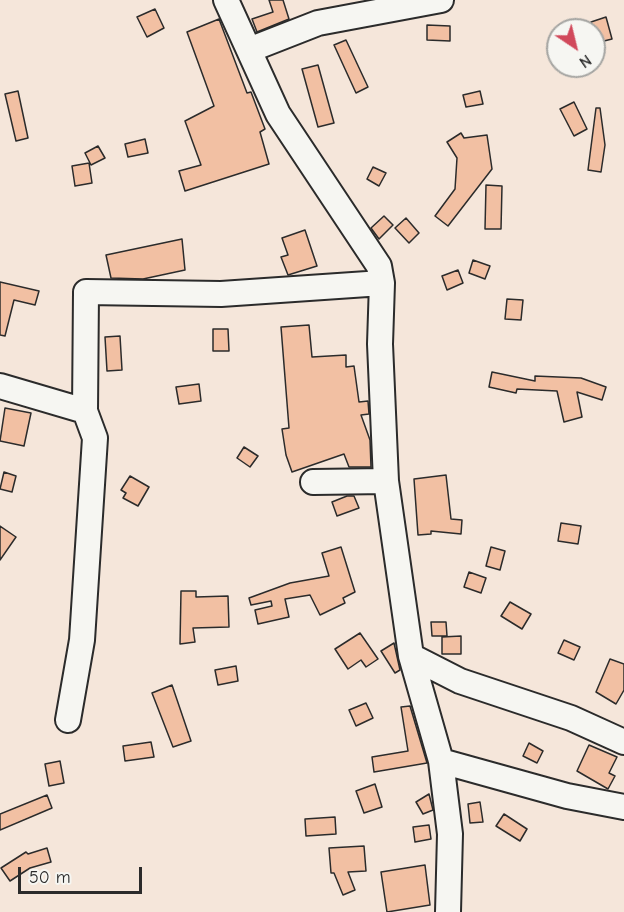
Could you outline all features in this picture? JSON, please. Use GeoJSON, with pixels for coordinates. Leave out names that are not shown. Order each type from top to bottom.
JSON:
{"type":"FeatureCollection","features":[{"type":"Feature","properties":{"kind":"street"},"geometry":{"type":"LineString","coordinates":[[225,0],[278,114],[379,266],[382,283],[380,344],[386,481],[411,656],[441,761],[450,834],[448,912]]}},
{"type":"Feature","properties":{"kind":"street"},"geometry":{"type":"LineString","coordinates":[[249,50],[318,24],[441,0]]}},
{"type":"Feature","properties":{"kind":"street"},"geometry":{"type":"LineString","coordinates":[[68,720],[82,640],[95,438],[85,411],[86,292],[221,294],[382,283]]}},
{"type":"Feature","properties":{"kind":"street"},"geometry":{"type":"LineString","coordinates":[[0,386],[85,411]]}},
{"type":"Feature","properties":{"kind":"street"},"geometry":{"type":"LineString","coordinates":[[313,482],[386,481]]}},
{"type":"Feature","properties":{"kind":"street"},"geometry":{"type":"LineString","coordinates":[[411,656],[460,681],[571,718],[624,742]]}},
{"type":"Feature","properties":{"kind":"street"},"geometry":{"type":"LineString","coordinates":[[441,761],[567,796],[622,800]]}},
{"type":"Feature","properties":{"kind":"building"},"geometry":{"type":"Polygon","coordinates":[[[269,0],[283,0],[289,19],[257,32],[252,19],[273,12],[269,0]]]}},
{"type":"Feature","properties":{"kind":"building"},"geometry":{"type":"Polygon","coordinates":[[[155,9],[164,28],[147,37],[137,17],[155,9]]]}},
{"type":"Feature","properties":{"kind":"building"},"geometry":{"type":"Polygon","coordinates":[[[606,17],[612,39],[606,40],[606,18],[603,18],[606,17]]]}},
{"type":"Feature","properties":{"kind":"building"},"geometry":{"type":"Polygon","coordinates":[[[219,19],[247,93],[251,92],[265,129],[260,132],[269,164],[185,191],[179,171],[201,165],[185,121],[214,106],[187,32],[219,19]]]}},
{"type":"Feature","properties":{"kind":"building"},"geometry":{"type":"Polygon","coordinates":[[[427,25],[450,26],[450,41],[427,40],[427,25]]]}},
{"type":"Feature","properties":{"kind":"building"},"geometry":{"type":"Polygon","coordinates":[[[346,40],[368,87],[356,93],[334,45],[346,40]]]}},
{"type":"Feature","properties":{"kind":"building"},"geometry":{"type":"Polygon","coordinates":[[[318,65],[334,123],[318,127],[302,69],[318,65]]]}},
{"type":"Feature","properties":{"kind":"building"},"geometry":{"type":"Polygon","coordinates":[[[18,91],[28,138],[16,141],[5,94],[18,91]]]}},
{"type":"Feature","properties":{"kind":"building"},"geometry":{"type":"Polygon","coordinates":[[[480,91],[483,104],[466,107],[463,95],[480,91]]]}},
{"type":"Feature","properties":{"kind":"building"},"geometry":{"type":"Polygon","coordinates":[[[574,102],[587,129],[574,136],[560,109],[574,102]]]}},
{"type":"Feature","properties":{"kind":"building"},"geometry":{"type":"Polygon","coordinates":[[[596,108],[600,108],[605,145],[601,172],[588,170],[596,108]]]}},
{"type":"Feature","properties":{"kind":"building"},"geometry":{"type":"Polygon","coordinates":[[[461,133],[464,138],[487,135],[492,169],[448,226],[435,216],[455,189],[457,158],[447,142],[461,133]]]}},
{"type":"Feature","properties":{"kind":"building"},"geometry":{"type":"Polygon","coordinates":[[[145,139],[148,153],[128,157],[125,144],[145,139]]]}},
{"type":"Feature","properties":{"kind":"building"},"geometry":{"type":"Polygon","coordinates":[[[98,146],[105,158],[91,165],[85,153],[98,146]]]}},
{"type":"Feature","properties":{"kind":"building"},"geometry":{"type":"Polygon","coordinates":[[[89,163],[92,183],[75,186],[72,166],[89,163]]]}},
{"type":"Feature","properties":{"kind":"building"},"geometry":{"type":"Polygon","coordinates":[[[373,167],[386,173],[379,186],[367,179],[373,167]]]}},
{"type":"Feature","properties":{"kind":"building"},"geometry":{"type":"Polygon","coordinates":[[[486,185],[502,186],[501,229],[485,229],[486,185]]]}},
{"type":"Feature","properties":{"kind":"building"},"geometry":{"type":"Polygon","coordinates":[[[384,216],[393,225],[379,239],[371,228],[384,216]]]}},
{"type":"Feature","properties":{"kind":"building"},"geometry":{"type":"Polygon","coordinates":[[[406,218],[419,233],[409,243],[395,228],[406,218]]]}},
{"type":"Feature","properties":{"kind":"building"},"geometry":{"type":"Polygon","coordinates":[[[305,230],[317,266],[288,275],[281,257],[288,255],[282,238],[305,230]]]}},
{"type":"Feature","properties":{"kind":"building"},"geometry":{"type":"Polygon","coordinates":[[[182,239],[185,270],[143,279],[111,278],[106,255],[182,239]]]}},
{"type":"Feature","properties":{"kind":"building"},"geometry":{"type":"Polygon","coordinates":[[[473,260],[490,266],[485,279],[469,273],[473,260]]]}},
{"type":"Feature","properties":{"kind":"building"},"geometry":{"type":"Polygon","coordinates":[[[458,270],[463,283],[447,290],[442,276],[458,270]]]}},
{"type":"Feature","properties":{"kind":"building"},"geometry":{"type":"Polygon","coordinates":[[[0,282],[39,291],[35,305],[14,300],[5,336],[0,335],[0,282]]]}},
{"type":"Feature","properties":{"kind":"building"},"geometry":{"type":"Polygon","coordinates":[[[507,299],[523,300],[521,320],[505,319],[507,299]]]}},
{"type":"Feature","properties":{"kind":"building"},"geometry":{"type":"Polygon","coordinates":[[[309,325],[312,357],[346,355],[346,367],[354,366],[359,402],[368,401],[369,414],[361,415],[370,440],[371,467],[349,467],[344,454],[292,472],[286,455],[282,429],[289,428],[281,327],[309,325]]]}},
{"type":"Feature","properties":{"kind":"building"},"geometry":{"type":"Polygon","coordinates":[[[213,329],[228,329],[229,351],[213,351],[213,329]]]}},
{"type":"Feature","properties":{"kind":"building"},"geometry":{"type":"Polygon","coordinates":[[[120,336],[122,370],[107,371],[105,337],[120,336]]]}},
{"type":"Feature","properties":{"kind":"building"},"geometry":{"type":"Polygon","coordinates":[[[492,372],[535,381],[535,376],[581,378],[606,387],[602,400],[577,392],[582,417],[564,422],[557,391],[517,389],[516,393],[489,387],[492,372]]]}},
{"type":"Feature","properties":{"kind":"building"},"geometry":{"type":"Polygon","coordinates":[[[199,384],[201,401],[179,404],[176,387],[199,384]]]}},
{"type":"Feature","properties":{"kind":"building"},"geometry":{"type":"Polygon","coordinates":[[[5,408],[31,413],[24,446],[0,441],[5,408]]]}},
{"type":"Feature","properties":{"kind":"building"},"geometry":{"type":"Polygon","coordinates":[[[244,447],[258,456],[250,467],[237,458],[244,447]]]}},
{"type":"Feature","properties":{"kind":"building"},"geometry":{"type":"Polygon","coordinates":[[[4,472],[16,476],[12,492],[0,489],[4,472]]]}},
{"type":"Feature","properties":{"kind":"building"},"geometry":{"type":"Polygon","coordinates":[[[446,475],[451,519],[462,520],[461,534],[431,531],[431,534],[418,535],[414,479],[446,475]]]}},
{"type":"Feature","properties":{"kind":"building"},"geometry":{"type":"Polygon","coordinates":[[[130,476],[149,487],[138,506],[123,498],[126,493],[121,490],[130,476]]]}},
{"type":"Feature","properties":{"kind":"building"},"geometry":{"type":"Polygon","coordinates":[[[347,496],[354,496],[359,508],[337,516],[332,502],[347,496]]]}},
{"type":"Feature","properties":{"kind":"building"},"geometry":{"type":"Polygon","coordinates":[[[561,523],[581,526],[578,544],[558,541],[561,523]]]}},
{"type":"Feature","properties":{"kind":"building"},"geometry":{"type":"Polygon","coordinates":[[[0,526],[16,537],[0,560],[0,526]]]}},
{"type":"Feature","properties":{"kind":"building"},"geometry":{"type":"Polygon","coordinates":[[[341,547],[355,592],[343,598],[345,603],[320,615],[310,595],[285,599],[289,617],[258,624],[255,610],[272,606],[271,601],[251,605],[249,598],[290,583],[329,576],[322,553],[341,547]]]}},
{"type":"Feature","properties":{"kind":"building"},"geometry":{"type":"Polygon","coordinates":[[[491,547],[505,551],[500,570],[486,566],[491,547]]]}},
{"type":"Feature","properties":{"kind":"building"},"geometry":{"type":"Polygon","coordinates":[[[469,572],[486,578],[481,593],[464,587],[469,572]]]}},
{"type":"Feature","properties":{"kind":"building"},"geometry":{"type":"Polygon","coordinates":[[[181,591],[196,591],[196,597],[228,596],[229,627],[193,628],[195,642],[180,644],[181,591]]]}},
{"type":"Feature","properties":{"kind":"building"},"geometry":{"type":"Polygon","coordinates":[[[510,602],[531,614],[522,629],[501,616],[510,602]]]}},
{"type":"Feature","properties":{"kind":"building"},"geometry":{"type":"Polygon","coordinates":[[[431,622],[446,622],[447,636],[432,636],[431,622]]]}},
{"type":"Feature","properties":{"kind":"building"},"geometry":{"type":"Polygon","coordinates":[[[360,633],[378,659],[366,667],[361,660],[348,669],[335,649],[360,633]]]}},
{"type":"Feature","properties":{"kind":"building"},"geometry":{"type":"Polygon","coordinates":[[[461,636],[461,654],[442,654],[442,637],[461,636]]]}},
{"type":"Feature","properties":{"kind":"building"},"geometry":{"type":"Polygon","coordinates":[[[564,640],[580,647],[574,660],[558,653],[564,640]]]}},
{"type":"Feature","properties":{"kind":"building"},"geometry":{"type":"Polygon","coordinates":[[[394,643],[400,670],[395,673],[381,651],[394,643]]]}},
{"type":"Feature","properties":{"kind":"building"},"geometry":{"type":"Polygon","coordinates":[[[610,659],[624,664],[624,690],[616,704],[596,692],[610,659]]]}},
{"type":"Feature","properties":{"kind":"building"},"geometry":{"type":"Polygon","coordinates":[[[236,666],[238,681],[218,685],[215,670],[236,666]]]}},
{"type":"Feature","properties":{"kind":"building"},"geometry":{"type":"Polygon","coordinates":[[[172,685],[191,741],[173,747],[152,693],[172,685]]]}},
{"type":"Feature","properties":{"kind":"building"},"geometry":{"type":"Polygon","coordinates":[[[366,703],[373,718],[356,726],[349,710],[366,703]]]}},
{"type":"Feature","properties":{"kind":"building"},"geometry":{"type":"Polygon","coordinates":[[[410,706],[427,763],[374,772],[372,757],[408,751],[401,707],[410,706]]]}},
{"type":"Feature","properties":{"kind":"building"},"geometry":{"type":"Polygon","coordinates":[[[151,742],[154,757],[125,761],[123,746],[151,742]]]}},
{"type":"Feature","properties":{"kind":"building"},"geometry":{"type":"Polygon","coordinates":[[[529,743],[543,751],[537,763],[523,756],[529,743]]]}},
{"type":"Feature","properties":{"kind":"building"},"geometry":{"type":"Polygon","coordinates":[[[589,745],[617,757],[609,773],[615,776],[608,789],[577,771],[589,745]]]}},
{"type":"Feature","properties":{"kind":"building"},"geometry":{"type":"Polygon","coordinates":[[[60,761],[64,783],[49,786],[45,764],[60,761]]]}},
{"type":"Feature","properties":{"kind":"building"},"geometry":{"type":"Polygon","coordinates":[[[375,784],[382,807],[364,813],[356,791],[375,784]]]}},
{"type":"Feature","properties":{"kind":"building"},"geometry":{"type":"Polygon","coordinates":[[[429,794],[433,810],[423,814],[416,802],[429,794]]]}},
{"type":"Feature","properties":{"kind":"building"},"geometry":{"type":"Polygon","coordinates":[[[47,795],[52,808],[0,830],[0,814],[47,795]]]}},
{"type":"Feature","properties":{"kind":"building"},"geometry":{"type":"Polygon","coordinates":[[[480,802],[483,822],[470,823],[468,804],[480,802]]]}},
{"type":"Feature","properties":{"kind":"building"},"geometry":{"type":"Polygon","coordinates":[[[504,814],[527,829],[520,841],[496,826],[504,814]]]}},
{"type":"Feature","properties":{"kind":"building"},"geometry":{"type":"Polygon","coordinates":[[[335,817],[336,834],[306,836],[305,819],[335,817]]]}},
{"type":"Feature","properties":{"kind":"building"},"geometry":{"type":"Polygon","coordinates":[[[429,825],[431,839],[415,842],[413,827],[429,825]]]}},
{"type":"Feature","properties":{"kind":"building"},"geometry":{"type":"Polygon","coordinates":[[[364,846],[366,871],[348,872],[355,890],[343,895],[334,873],[331,873],[329,848],[364,846]]]}},
{"type":"Feature","properties":{"kind":"building"},"geometry":{"type":"Polygon","coordinates":[[[47,848],[51,862],[30,868],[10,881],[1,868],[26,852],[28,854],[47,848]]]}},
{"type":"Feature","properties":{"kind":"building"},"geometry":{"type":"Polygon","coordinates":[[[425,865],[430,905],[387,912],[381,872],[425,865]]]}}]}
